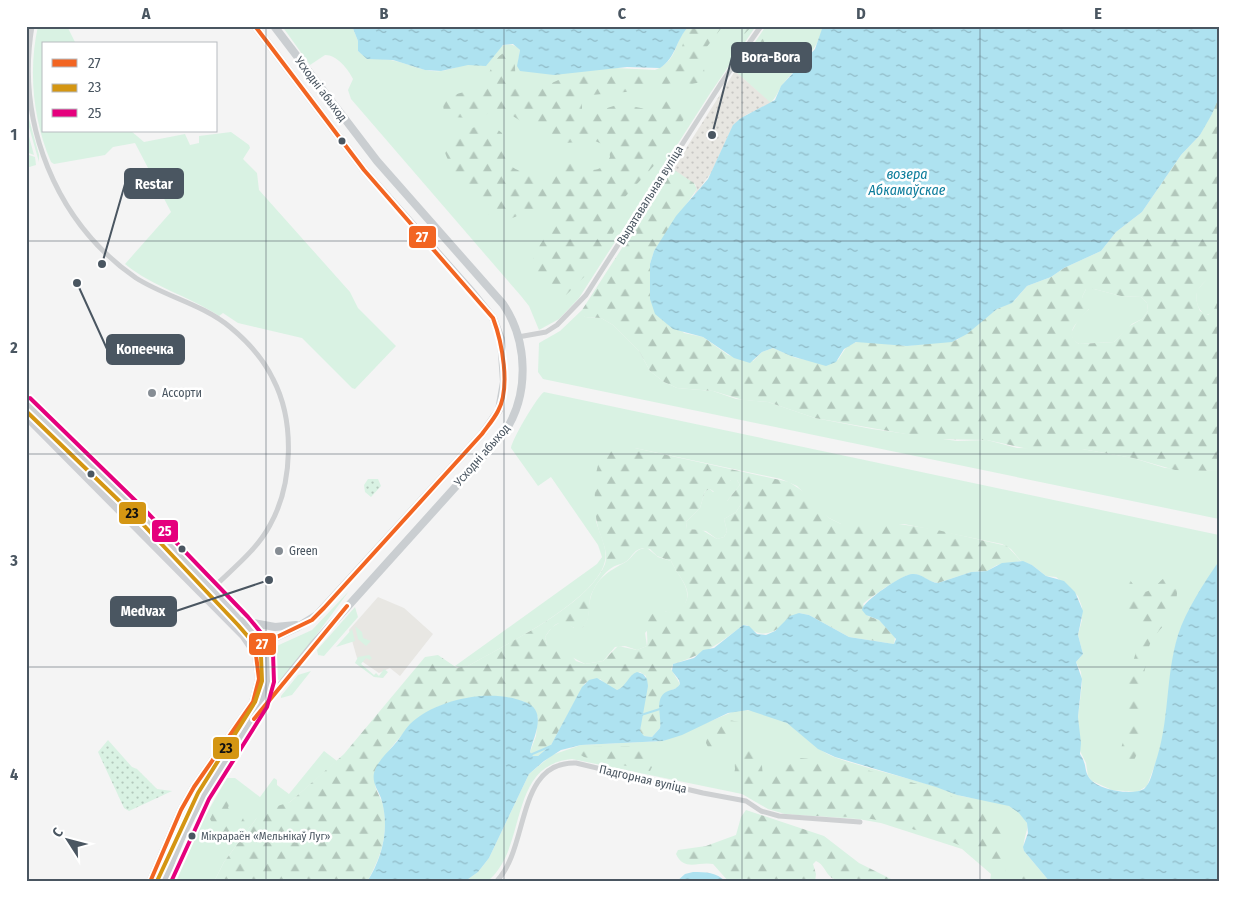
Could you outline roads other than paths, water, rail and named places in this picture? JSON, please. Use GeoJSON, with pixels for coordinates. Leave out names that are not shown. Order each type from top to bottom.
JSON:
{"type":"FeatureCollection","features":[{"type":"Feature","properties":{"kind":"main road","name":"Усходні абыход"},"geometry":{"type":"LineString","coordinates":[[255,26],[364,170],[487,309],[501,339],[504,367],[504,389],[498,410],[492,421],[317,615],[262,644]]}},
{"type":"Feature","properties":{"kind":"main road","name":"Усходні абыход"},"geometry":{"type":"LineString","coordinates":[[254,719],[313,645],[509,425],[520,398],[522,382],[518,337],[510,314],[377,160],[274,26]]}},
{"type":"Feature","properties":{"kind":"main road"},"geometry":{"type":"LineString","coordinates":[[26,402],[140,512],[243,621],[262,644],[268,659],[269,676],[264,698],[254,719],[224,760],[203,796],[164,882]]}},
{"type":"Feature","properties":{"kind":"main road"},"geometry":{"type":"LineString","coordinates":[[26,417],[243,636],[256,655],[259,679],[253,702],[206,769],[185,803],[150,882]]}},
{"type":"Feature","properties":{"kind":"main road"},"geometry":{"type":"LineString","coordinates":[[355,573],[367,583]]}},
{"type":"Feature","properties":{"kind":"main road"},"geometry":{"type":"LineString","coordinates":[[203,597],[212,589]]}},
{"type":"Feature","properties":{"kind":"main road"},"geometry":{"type":"LineString","coordinates":[[243,621],[275,627],[305,623]]}},
{"type":"Feature","properties":{"kind":"main road"},"geometry":{"type":"LineString","coordinates":[[256,655],[262,644]]}},
{"type":"Feature","properties":{"kind":"street"},"geometry":{"type":"LineString","coordinates":[[32,26],[28,72],[31,114],[45,162],[67,205],[94,239],[132,274],[152,286],[213,314],[240,335],[264,362],[280,396],[286,424],[288,450],[284,484],[273,518],[268,530],[251,551],[212,589]]}},
{"type":"Feature","properties":{"kind":"street","name":"Выратавальная вуліца"},"geometry":{"type":"LineString","coordinates":[[518,337],[546,332],[556,326],[586,295],[720,85],[760,26]]}},
{"type":"Feature","properties":{"kind":"street","name":"Падгорная вуліца"},"geometry":{"type":"LineString","coordinates":[[496,882],[505,872],[515,852],[532,790],[546,772],[563,763],[576,763],[703,793],[746,801],[761,811],[778,816],[860,822]]}},
{"type":"Feature","properties":{"kind":"water"},"geometry":{"type":"Polygon","coordinates":[[[352,26],[689,26],[673,54],[660,68],[627,67],[554,75],[520,71],[517,66],[520,50],[513,44],[503,45],[486,66],[468,65],[441,71],[425,70],[393,60],[367,59],[358,51],[358,41],[352,26]]]}},
{"type":"Feature","properties":{"kind":"water","name":"возера Абкамаўскае"},"geometry":{"type":"Polygon","coordinates":[[[823,26],[1219,26],[1219,97],[1200,135],[1181,155],[1142,212],[1116,232],[1101,251],[1064,268],[1051,277],[1027,286],[1012,303],[997,309],[967,334],[952,342],[907,346],[856,342],[844,349],[836,362],[826,366],[791,356],[773,348],[762,352],[750,363],[734,358],[703,337],[673,329],[655,314],[650,299],[650,264],[654,251],[676,216],[708,179],[733,125],[741,118],[775,100],[781,86],[815,49],[823,26]]]}},
{"type":"Feature","properties":{"kind":"water"},"geometry":{"type":"Polygon","coordinates":[[[1023,561],[1032,565],[1046,576],[1064,581],[1075,592],[1083,611],[1078,635],[1083,654],[1076,662],[1082,679],[1078,717],[1081,743],[1080,754],[1088,776],[1092,781],[1106,788],[1131,792],[1144,789],[1151,777],[1160,748],[1171,667],[1178,635],[1191,606],[1219,561],[1219,882],[1050,882],[1024,851],[1023,847],[1028,833],[1027,823],[1019,813],[1009,806],[957,795],[835,757],[818,749],[787,723],[748,710],[728,713],[682,735],[663,741],[581,745],[561,750],[529,774],[489,858],[478,872],[464,882],[367,882],[381,852],[385,831],[384,809],[374,780],[375,769],[410,724],[434,708],[464,698],[480,696],[511,698],[525,702],[532,706],[538,717],[538,724],[530,752],[533,756],[538,756],[551,745],[582,687],[589,680],[597,678],[617,690],[637,672],[643,674],[647,679],[648,686],[640,731],[644,736],[652,737],[660,728],[659,704],[662,695],[680,684],[672,671],[673,664],[694,658],[703,650],[714,648],[743,625],[749,626],[757,634],[766,635],[775,631],[790,616],[799,613],[809,615],[849,637],[894,644],[896,639],[879,620],[866,615],[862,610],[869,601],[892,583],[907,575],[916,574],[938,583],[971,572],[987,571],[1002,563],[1023,561]]]}},
{"type":"Feature","properties":{"kind":"water"},"geometry":{"type":"Polygon","coordinates":[[[693,872],[715,874],[726,882],[676,882],[685,874],[693,872]]]}},
{"type":"Feature","properties":{"kind":"waterway"},"geometry":{"type":"LineString","coordinates":[[641,715],[660,709]]}},
{"type":"Feature","properties":{"kind":"waterway"},"geometry":{"type":"LineString","coordinates":[[530,755],[551,746]]}},
{"type":"Feature","properties":{"kind":"place","name":"Bora-Bora"},"geometry":{"type":"Point","coordinates":[712,135]}},
{"type":"Feature","properties":{"kind":"place","name":"Restar"},"geometry":{"type":"Point","coordinates":[102,264]}},
{"type":"Feature","properties":{"kind":"place","name":"Копеечка"},"geometry":{"type":"Point","coordinates":[77,283]}},
{"type":"Feature","properties":{"kind":"place","name":"Ассорти"},"geometry":{"type":"Point","coordinates":[152,393]}},
{"type":"Feature","properties":{"kind":"place","name":"Green"},"geometry":{"type":"Point","coordinates":[279,551]}},
{"type":"Feature","properties":{"kind":"place","name":"Medvax"},"geometry":{"type":"Point","coordinates":[269,580]}},
{"type":"Feature","properties":{"kind":"place","name":"Мікрараён «Мельнікаў Луг»"},"geometry":{"type":"Point","coordinates":[192,836]}}]}
